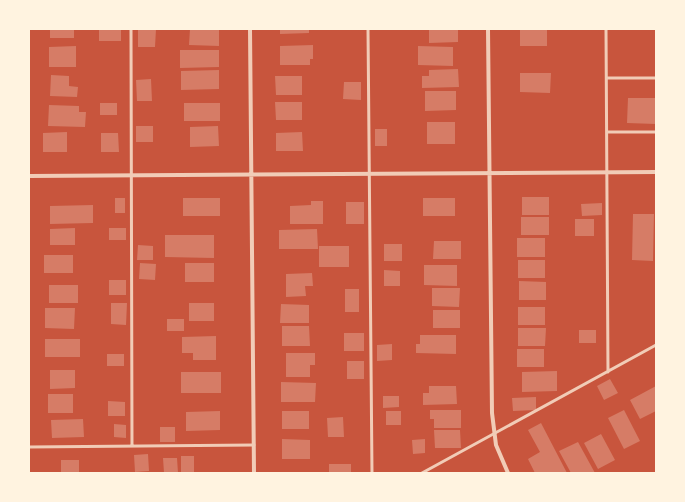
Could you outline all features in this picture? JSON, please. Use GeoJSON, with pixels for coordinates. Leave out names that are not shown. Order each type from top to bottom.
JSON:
{"type":"FeatureCollection","features":[{"type":"Feature","properties":{"kind":"street"},"geometry":{"type":"LineString","coordinates":[[250,29],[254,473]]}},
{"type":"Feature","properties":{"kind":"street"},"geometry":{"type":"LineString","coordinates":[[488,29],[492,413],[496,446],[508,473]]}},
{"type":"Feature","properties":{"kind":"street"},"geometry":{"type":"LineString","coordinates":[[29,176],[656,172]]}},
{"type":"Feature","properties":{"kind":"lane"},"geometry":{"type":"LineString","coordinates":[[131,29],[132,446]]}},
{"type":"Feature","properties":{"kind":"lane"},"geometry":{"type":"LineString","coordinates":[[368,29],[372,473]]}},
{"type":"Feature","properties":{"kind":"lane"},"geometry":{"type":"LineString","coordinates":[[606,29],[608,372]]}},
{"type":"Feature","properties":{"kind":"lane"},"geometry":{"type":"LineString","coordinates":[[607,78],[656,78]]}},
{"type":"Feature","properties":{"kind":"lane"},"geometry":{"type":"LineString","coordinates":[[607,132],[656,132]]}},
{"type":"Feature","properties":{"kind":"lane"},"geometry":{"type":"LineString","coordinates":[[422,473],[656,345]]}},
{"type":"Feature","properties":{"kind":"lane"},"geometry":{"type":"LineString","coordinates":[[29,446],[254,445]]}},
{"type":"Feature","properties":{"kind":"building"},"geometry":{"type":"Polygon","coordinates":[[[50,29],[74,29],[74,38],[50,38],[50,29]]]}},
{"type":"Feature","properties":{"kind":"building"},"geometry":{"type":"Polygon","coordinates":[[[99,29],[121,29],[121,41],[99,41],[99,29]]]}},
{"type":"Feature","properties":{"kind":"building"},"geometry":{"type":"Polygon","coordinates":[[[138,29],[156,29],[155,47],[138,47],[138,29]]]}},
{"type":"Feature","properties":{"kind":"building"},"geometry":{"type":"Polygon","coordinates":[[[190,29],[219,29],[219,46],[189,45],[190,29]]]}},
{"type":"Feature","properties":{"kind":"building"},"geometry":{"type":"Polygon","coordinates":[[[280,29],[309,29],[309,33],[280,34],[280,29]]]}},
{"type":"Feature","properties":{"kind":"building"},"geometry":{"type":"Polygon","coordinates":[[[429,29],[458,29],[458,42],[429,43],[429,29]]]}},
{"type":"Feature","properties":{"kind":"building"},"geometry":{"type":"Polygon","coordinates":[[[520,30],[547,30],[547,46],[520,46],[520,30]]]}},
{"type":"Feature","properties":{"kind":"building"},"geometry":{"type":"Polygon","coordinates":[[[313,45],[313,59],[310,59],[310,65],[280,65],[280,46],[313,45]]]}},
{"type":"Feature","properties":{"kind":"building"},"geometry":{"type":"Polygon","coordinates":[[[76,46],[76,67],[49,67],[49,47],[76,46]]]}},
{"type":"Feature","properties":{"kind":"building"},"geometry":{"type":"Polygon","coordinates":[[[418,46],[453,47],[453,66],[418,65],[418,46]]]}},
{"type":"Feature","properties":{"kind":"building"},"geometry":{"type":"Polygon","coordinates":[[[180,50],[219,50],[219,67],[180,68],[180,50]]]}},
{"type":"Feature","properties":{"kind":"building"},"geometry":{"type":"Polygon","coordinates":[[[458,69],[459,87],[422,88],[422,76],[429,76],[429,70],[458,69]]]}},
{"type":"Feature","properties":{"kind":"building"},"geometry":{"type":"Polygon","coordinates":[[[219,70],[219,89],[181,90],[181,71],[219,70]]]}},
{"type":"Feature","properties":{"kind":"building"},"geometry":{"type":"Polygon","coordinates":[[[520,73],[551,73],[550,93],[520,92],[520,73]]]}},
{"type":"Feature","properties":{"kind":"building"},"geometry":{"type":"Polygon","coordinates":[[[51,75],[69,76],[69,86],[78,87],[77,97],[50,96],[51,75]]]}},
{"type":"Feature","properties":{"kind":"building"},"geometry":{"type":"Polygon","coordinates":[[[275,76],[302,76],[302,95],[276,95],[275,76]]]}},
{"type":"Feature","properties":{"kind":"building"},"geometry":{"type":"Polygon","coordinates":[[[151,79],[152,101],[137,101],[136,80],[151,79]]]}},
{"type":"Feature","properties":{"kind":"building"},"geometry":{"type":"Polygon","coordinates":[[[344,82],[361,82],[361,100],[343,99],[344,82]]]}},
{"type":"Feature","properties":{"kind":"building"},"geometry":{"type":"Polygon","coordinates":[[[425,91],[456,91],[456,110],[425,111],[425,91]]]}},
{"type":"Feature","properties":{"kind":"building"},"geometry":{"type":"Polygon","coordinates":[[[628,98],[656,98],[656,124],[627,123],[628,98]]]}},
{"type":"Feature","properties":{"kind":"building"},"geometry":{"type":"Polygon","coordinates":[[[275,102],[302,102],[302,120],[276,120],[275,102]]]}},
{"type":"Feature","properties":{"kind":"building"},"geometry":{"type":"Polygon","coordinates":[[[100,103],[117,103],[117,115],[100,115],[100,103]]]}},
{"type":"Feature","properties":{"kind":"building"},"geometry":{"type":"Polygon","coordinates":[[[184,103],[220,103],[220,121],[184,121],[184,103]]]}},
{"type":"Feature","properties":{"kind":"building"},"geometry":{"type":"Polygon","coordinates":[[[49,105],[79,106],[79,112],[86,112],[85,127],[48,126],[49,105]]]}},
{"type":"Feature","properties":{"kind":"building"},"geometry":{"type":"Polygon","coordinates":[[[427,122],[455,122],[455,144],[427,144],[427,122]]]}},
{"type":"Feature","properties":{"kind":"building"},"geometry":{"type":"Polygon","coordinates":[[[136,126],[153,126],[153,142],[136,142],[136,126]]]}},
{"type":"Feature","properties":{"kind":"building"},"geometry":{"type":"Polygon","coordinates":[[[218,126],[219,146],[190,147],[190,127],[218,126]]]}},
{"type":"Feature","properties":{"kind":"building"},"geometry":{"type":"Polygon","coordinates":[[[375,129],[387,129],[387,146],[375,146],[375,129]]]}},
{"type":"Feature","properties":{"kind":"building"},"geometry":{"type":"Polygon","coordinates":[[[67,132],[67,152],[43,152],[43,133],[67,132]]]}},
{"type":"Feature","properties":{"kind":"building"},"geometry":{"type":"Polygon","coordinates":[[[302,132],[303,151],[276,151],[276,133],[302,132]]]}},
{"type":"Feature","properties":{"kind":"building"},"geometry":{"type":"Polygon","coordinates":[[[101,133],[118,133],[119,152],[101,152],[101,133]]]}},
{"type":"Feature","properties":{"kind":"building"},"geometry":{"type":"Polygon","coordinates":[[[522,197],[549,197],[549,215],[522,215],[522,197]]]}},
{"type":"Feature","properties":{"kind":"building"},"geometry":{"type":"Polygon","coordinates":[[[115,198],[125,198],[125,213],[115,213],[115,198]]]}},
{"type":"Feature","properties":{"kind":"building"},"geometry":{"type":"Polygon","coordinates":[[[183,198],[220,198],[220,216],[183,216],[183,198]]]}},
{"type":"Feature","properties":{"kind":"building"},"geometry":{"type":"Polygon","coordinates":[[[423,198],[455,198],[455,216],[423,216],[423,198]]]}},
{"type":"Feature","properties":{"kind":"building"},"geometry":{"type":"Polygon","coordinates":[[[311,201],[323,201],[323,224],[290,224],[290,206],[311,205],[311,201]]]}},
{"type":"Feature","properties":{"kind":"building"},"geometry":{"type":"Polygon","coordinates":[[[346,202],[364,202],[364,224],[346,224],[346,202]]]}},
{"type":"Feature","properties":{"kind":"building"},"geometry":{"type":"Polygon","coordinates":[[[602,203],[602,215],[582,216],[581,204],[602,203]]]}},
{"type":"Feature","properties":{"kind":"building"},"geometry":{"type":"Polygon","coordinates":[[[93,205],[93,223],[50,224],[50,206],[93,205]]]}},
{"type":"Feature","properties":{"kind":"building"},"geometry":{"type":"Polygon","coordinates":[[[633,214],[654,214],[653,261],[632,260],[633,214]]]}},
{"type":"Feature","properties":{"kind":"building"},"geometry":{"type":"Polygon","coordinates":[[[521,217],[549,217],[549,235],[521,235],[521,217]]]}},
{"type":"Feature","properties":{"kind":"building"},"geometry":{"type":"Polygon","coordinates":[[[575,219],[594,219],[594,236],[575,236],[575,219]]]}},
{"type":"Feature","properties":{"kind":"building"},"geometry":{"type":"Polygon","coordinates":[[[75,228],[75,245],[50,245],[50,229],[75,228]]]}},
{"type":"Feature","properties":{"kind":"building"},"geometry":{"type":"Polygon","coordinates":[[[109,228],[126,228],[126,240],[109,240],[109,228]]]}},
{"type":"Feature","properties":{"kind":"building"},"geometry":{"type":"Polygon","coordinates":[[[317,229],[318,249],[279,249],[279,230],[317,229]]]}},
{"type":"Feature","properties":{"kind":"building"},"geometry":{"type":"Polygon","coordinates":[[[165,235],[214,235],[214,258],[165,257],[165,235]]]}},
{"type":"Feature","properties":{"kind":"building"},"geometry":{"type":"Polygon","coordinates":[[[517,238],[545,238],[545,257],[517,257],[517,238]]]}},
{"type":"Feature","properties":{"kind":"building"},"geometry":{"type":"Polygon","coordinates":[[[434,241],[461,241],[461,259],[433,259],[434,241]]]}},
{"type":"Feature","properties":{"kind":"building"},"geometry":{"type":"Polygon","coordinates":[[[384,244],[402,244],[402,261],[384,261],[384,244]]]}},
{"type":"Feature","properties":{"kind":"building"},"geometry":{"type":"Polygon","coordinates":[[[138,245],[153,246],[153,260],[137,260],[138,245]]]}},
{"type":"Feature","properties":{"kind":"building"},"geometry":{"type":"Polygon","coordinates":[[[319,246],[349,246],[349,267],[319,267],[319,246]]]}},
{"type":"Feature","properties":{"kind":"building"},"geometry":{"type":"Polygon","coordinates":[[[44,255],[73,255],[73,273],[44,273],[44,255]]]}},
{"type":"Feature","properties":{"kind":"building"},"geometry":{"type":"Polygon","coordinates":[[[518,260],[545,260],[545,278],[518,278],[518,260]]]}},
{"type":"Feature","properties":{"kind":"building"},"geometry":{"type":"Polygon","coordinates":[[[140,263],[156,264],[155,280],[139,279],[140,263]]]}},
{"type":"Feature","properties":{"kind":"building"},"geometry":{"type":"Polygon","coordinates":[[[185,263],[214,263],[214,282],[185,282],[185,263]]]}},
{"type":"Feature","properties":{"kind":"building"},"geometry":{"type":"Polygon","coordinates":[[[424,265],[457,265],[457,286],[424,285],[424,265]]]}},
{"type":"Feature","properties":{"kind":"building"},"geometry":{"type":"Polygon","coordinates":[[[384,270],[400,271],[400,286],[384,286],[384,270]]]}},
{"type":"Feature","properties":{"kind":"building"},"geometry":{"type":"Polygon","coordinates":[[[312,273],[313,286],[305,286],[306,296],[286,297],[286,274],[312,273]]]}},
{"type":"Feature","properties":{"kind":"building"},"geometry":{"type":"Polygon","coordinates":[[[109,280],[126,280],[126,295],[109,295],[109,280]]]}},
{"type":"Feature","properties":{"kind":"building"},"geometry":{"type":"Polygon","coordinates":[[[519,281],[546,282],[546,300],[519,300],[519,281]]]}},
{"type":"Feature","properties":{"kind":"building"},"geometry":{"type":"Polygon","coordinates":[[[49,285],[78,285],[78,303],[49,303],[49,285]]]}},
{"type":"Feature","properties":{"kind":"building"},"geometry":{"type":"Polygon","coordinates":[[[432,288],[460,288],[459,307],[432,306],[432,288]]]}},
{"type":"Feature","properties":{"kind":"building"},"geometry":{"type":"Polygon","coordinates":[[[345,289],[359,289],[359,312],[345,312],[345,289]]]}},
{"type":"Feature","properties":{"kind":"building"},"geometry":{"type":"Polygon","coordinates":[[[111,303],[127,303],[126,325],[111,324],[111,303]]]}},
{"type":"Feature","properties":{"kind":"building"},"geometry":{"type":"Polygon","coordinates":[[[189,303],[214,303],[214,321],[189,321],[189,303]]]}},
{"type":"Feature","properties":{"kind":"building"},"geometry":{"type":"Polygon","coordinates":[[[281,304],[309,305],[309,323],[280,323],[281,304]]]}},
{"type":"Feature","properties":{"kind":"building"},"geometry":{"type":"Polygon","coordinates":[[[518,307],[545,307],[545,325],[518,325],[518,307]]]}},
{"type":"Feature","properties":{"kind":"building"},"geometry":{"type":"Polygon","coordinates":[[[45,308],[75,308],[74,329],[45,328],[45,308]]]}},
{"type":"Feature","properties":{"kind":"building"},"geometry":{"type":"Polygon","coordinates":[[[433,310],[460,310],[460,328],[433,328],[433,310]]]}},
{"type":"Feature","properties":{"kind":"building"},"geometry":{"type":"Polygon","coordinates":[[[167,319],[184,319],[184,331],[167,331],[167,319]]]}},
{"type":"Feature","properties":{"kind":"building"},"geometry":{"type":"Polygon","coordinates":[[[282,326],[309,326],[310,346],[282,346],[282,326]]]}},
{"type":"Feature","properties":{"kind":"building"},"geometry":{"type":"Polygon","coordinates":[[[518,328],[546,328],[545,346],[518,346],[518,328]]]}},
{"type":"Feature","properties":{"kind":"building"},"geometry":{"type":"Polygon","coordinates":[[[579,330],[596,330],[596,343],[579,343],[579,330]]]}},
{"type":"Feature","properties":{"kind":"building"},"geometry":{"type":"Polygon","coordinates":[[[344,333],[364,333],[364,351],[344,351],[344,333]]]}},
{"type":"Feature","properties":{"kind":"building"},"geometry":{"type":"Polygon","coordinates":[[[420,335],[456,335],[456,354],[416,353],[416,344],[420,344],[420,335]]]}},
{"type":"Feature","properties":{"kind":"building"},"geometry":{"type":"Polygon","coordinates":[[[216,336],[216,360],[193,360],[193,353],[182,353],[182,337],[216,336]]]}},
{"type":"Feature","properties":{"kind":"building"},"geometry":{"type":"Polygon","coordinates":[[[45,339],[80,339],[80,357],[45,357],[45,339]]]}},
{"type":"Feature","properties":{"kind":"building"},"geometry":{"type":"Polygon","coordinates":[[[392,344],[392,360],[377,361],[377,345],[392,344]]]}},
{"type":"Feature","properties":{"kind":"building"},"geometry":{"type":"Polygon","coordinates":[[[517,349],[544,349],[544,367],[517,367],[517,349]]]}},
{"type":"Feature","properties":{"kind":"building"},"geometry":{"type":"Polygon","coordinates":[[[286,353],[315,353],[315,365],[310,365],[310,377],[286,377],[286,353]]]}},
{"type":"Feature","properties":{"kind":"building"},"geometry":{"type":"Polygon","coordinates":[[[107,354],[124,354],[124,366],[107,366],[107,354]]]}},
{"type":"Feature","properties":{"kind":"building"},"geometry":{"type":"Polygon","coordinates":[[[347,361],[364,361],[364,379],[347,379],[347,361]]]}},
{"type":"Feature","properties":{"kind":"building"},"geometry":{"type":"Polygon","coordinates":[[[50,370],[75,370],[75,388],[50,389],[50,370]]]}},
{"type":"Feature","properties":{"kind":"building"},"geometry":{"type":"Polygon","coordinates":[[[557,371],[557,391],[522,392],[522,372],[557,371]]]}},
{"type":"Feature","properties":{"kind":"building"},"geometry":{"type":"Polygon","coordinates":[[[181,372],[221,372],[221,393],[181,393],[181,372]]]}},
{"type":"Feature","properties":{"kind":"building"},"geometry":{"type":"Polygon","coordinates":[[[610,379],[618,393],[604,400],[597,386],[610,379]]]}},
{"type":"Feature","properties":{"kind":"building"},"geometry":{"type":"Polygon","coordinates":[[[281,382],[316,383],[315,402],[281,402],[281,382]]]}},
{"type":"Feature","properties":{"kind":"building"},"geometry":{"type":"Polygon","coordinates":[[[429,386],[456,386],[457,404],[423,405],[423,393],[429,393],[429,386]]]}},
{"type":"Feature","properties":{"kind":"building"},"geometry":{"type":"Polygon","coordinates":[[[656,386],[656,411],[640,419],[630,400],[656,386]]]}},
{"type":"Feature","properties":{"kind":"building"},"geometry":{"type":"Polygon","coordinates":[[[48,394],[73,394],[73,413],[48,413],[48,394]]]}},
{"type":"Feature","properties":{"kind":"building"},"geometry":{"type":"Polygon","coordinates":[[[383,396],[399,396],[399,407],[383,408],[383,396]]]}},
{"type":"Feature","properties":{"kind":"building"},"geometry":{"type":"Polygon","coordinates":[[[536,397],[536,410],[513,411],[512,398],[536,397]]]}},
{"type":"Feature","properties":{"kind":"building"},"geometry":{"type":"Polygon","coordinates":[[[108,401],[125,402],[125,416],[108,416],[108,401]]]}},
{"type":"Feature","properties":{"kind":"building"},"geometry":{"type":"Polygon","coordinates":[[[430,410],[461,410],[461,428],[434,428],[434,419],[430,419],[430,410]]]}},
{"type":"Feature","properties":{"kind":"building"},"geometry":{"type":"Polygon","coordinates":[[[624,410],[640,441],[624,449],[608,418],[624,410]]]}},
{"type":"Feature","properties":{"kind":"building"},"geometry":{"type":"Polygon","coordinates":[[[220,411],[220,430],[186,431],[186,412],[220,411]]]}},
{"type":"Feature","properties":{"kind":"building"},"geometry":{"type":"Polygon","coordinates":[[[282,411],[309,411],[309,429],[282,429],[282,411]]]}},
{"type":"Feature","properties":{"kind":"building"},"geometry":{"type":"Polygon","coordinates":[[[386,411],[401,411],[401,425],[386,425],[386,411]]]}},
{"type":"Feature","properties":{"kind":"building"},"geometry":{"type":"Polygon","coordinates":[[[343,417],[344,437],[328,437],[327,418],[343,417]]]}},
{"type":"Feature","properties":{"kind":"building"},"geometry":{"type":"Polygon","coordinates":[[[83,419],[84,437],[52,438],[51,420],[83,419]]]}},
{"type":"Feature","properties":{"kind":"building"},"geometry":{"type":"Polygon","coordinates":[[[541,423],[567,473],[535,473],[528,459],[540,452],[528,430],[541,423]]]}},
{"type":"Feature","properties":{"kind":"building"},"geometry":{"type":"Polygon","coordinates":[[[114,424],[126,425],[126,438],[114,437],[114,424]]]}},
{"type":"Feature","properties":{"kind":"building"},"geometry":{"type":"Polygon","coordinates":[[[160,427],[175,427],[175,442],[160,442],[160,427]]]}},
{"type":"Feature","properties":{"kind":"building"},"geometry":{"type":"Polygon","coordinates":[[[434,430],[460,430],[461,448],[435,448],[434,430]]]}},
{"type":"Feature","properties":{"kind":"building"},"geometry":{"type":"Polygon","coordinates":[[[601,434],[615,460],[598,469],[584,443],[601,434]]]}},
{"type":"Feature","properties":{"kind":"building"},"geometry":{"type":"Polygon","coordinates":[[[282,439],[310,440],[310,459],[282,459],[282,439]]]}},
{"type":"Feature","properties":{"kind":"building"},"geometry":{"type":"Polygon","coordinates":[[[425,439],[425,453],[413,454],[412,440],[425,439]]]}},
{"type":"Feature","properties":{"kind":"building"},"geometry":{"type":"Polygon","coordinates":[[[578,442],[595,473],[571,473],[559,451],[578,442]]]}},
{"type":"Feature","properties":{"kind":"building"},"geometry":{"type":"Polygon","coordinates":[[[148,454],[149,471],[135,472],[134,455],[148,454]]]}},
{"type":"Feature","properties":{"kind":"building"},"geometry":{"type":"Polygon","coordinates":[[[181,456],[194,456],[194,472],[181,472],[181,456]]]}},
{"type":"Feature","properties":{"kind":"building"},"geometry":{"type":"Polygon","coordinates":[[[163,458],[177,458],[178,473],[164,473],[163,458]]]}},
{"type":"Feature","properties":{"kind":"building"},"geometry":{"type":"Polygon","coordinates":[[[61,460],[79,460],[79,473],[61,473],[61,460]]]}},
{"type":"Feature","properties":{"kind":"building"},"geometry":{"type":"Polygon","coordinates":[[[329,464],[351,464],[351,473],[329,473],[329,464]]]}}]}
